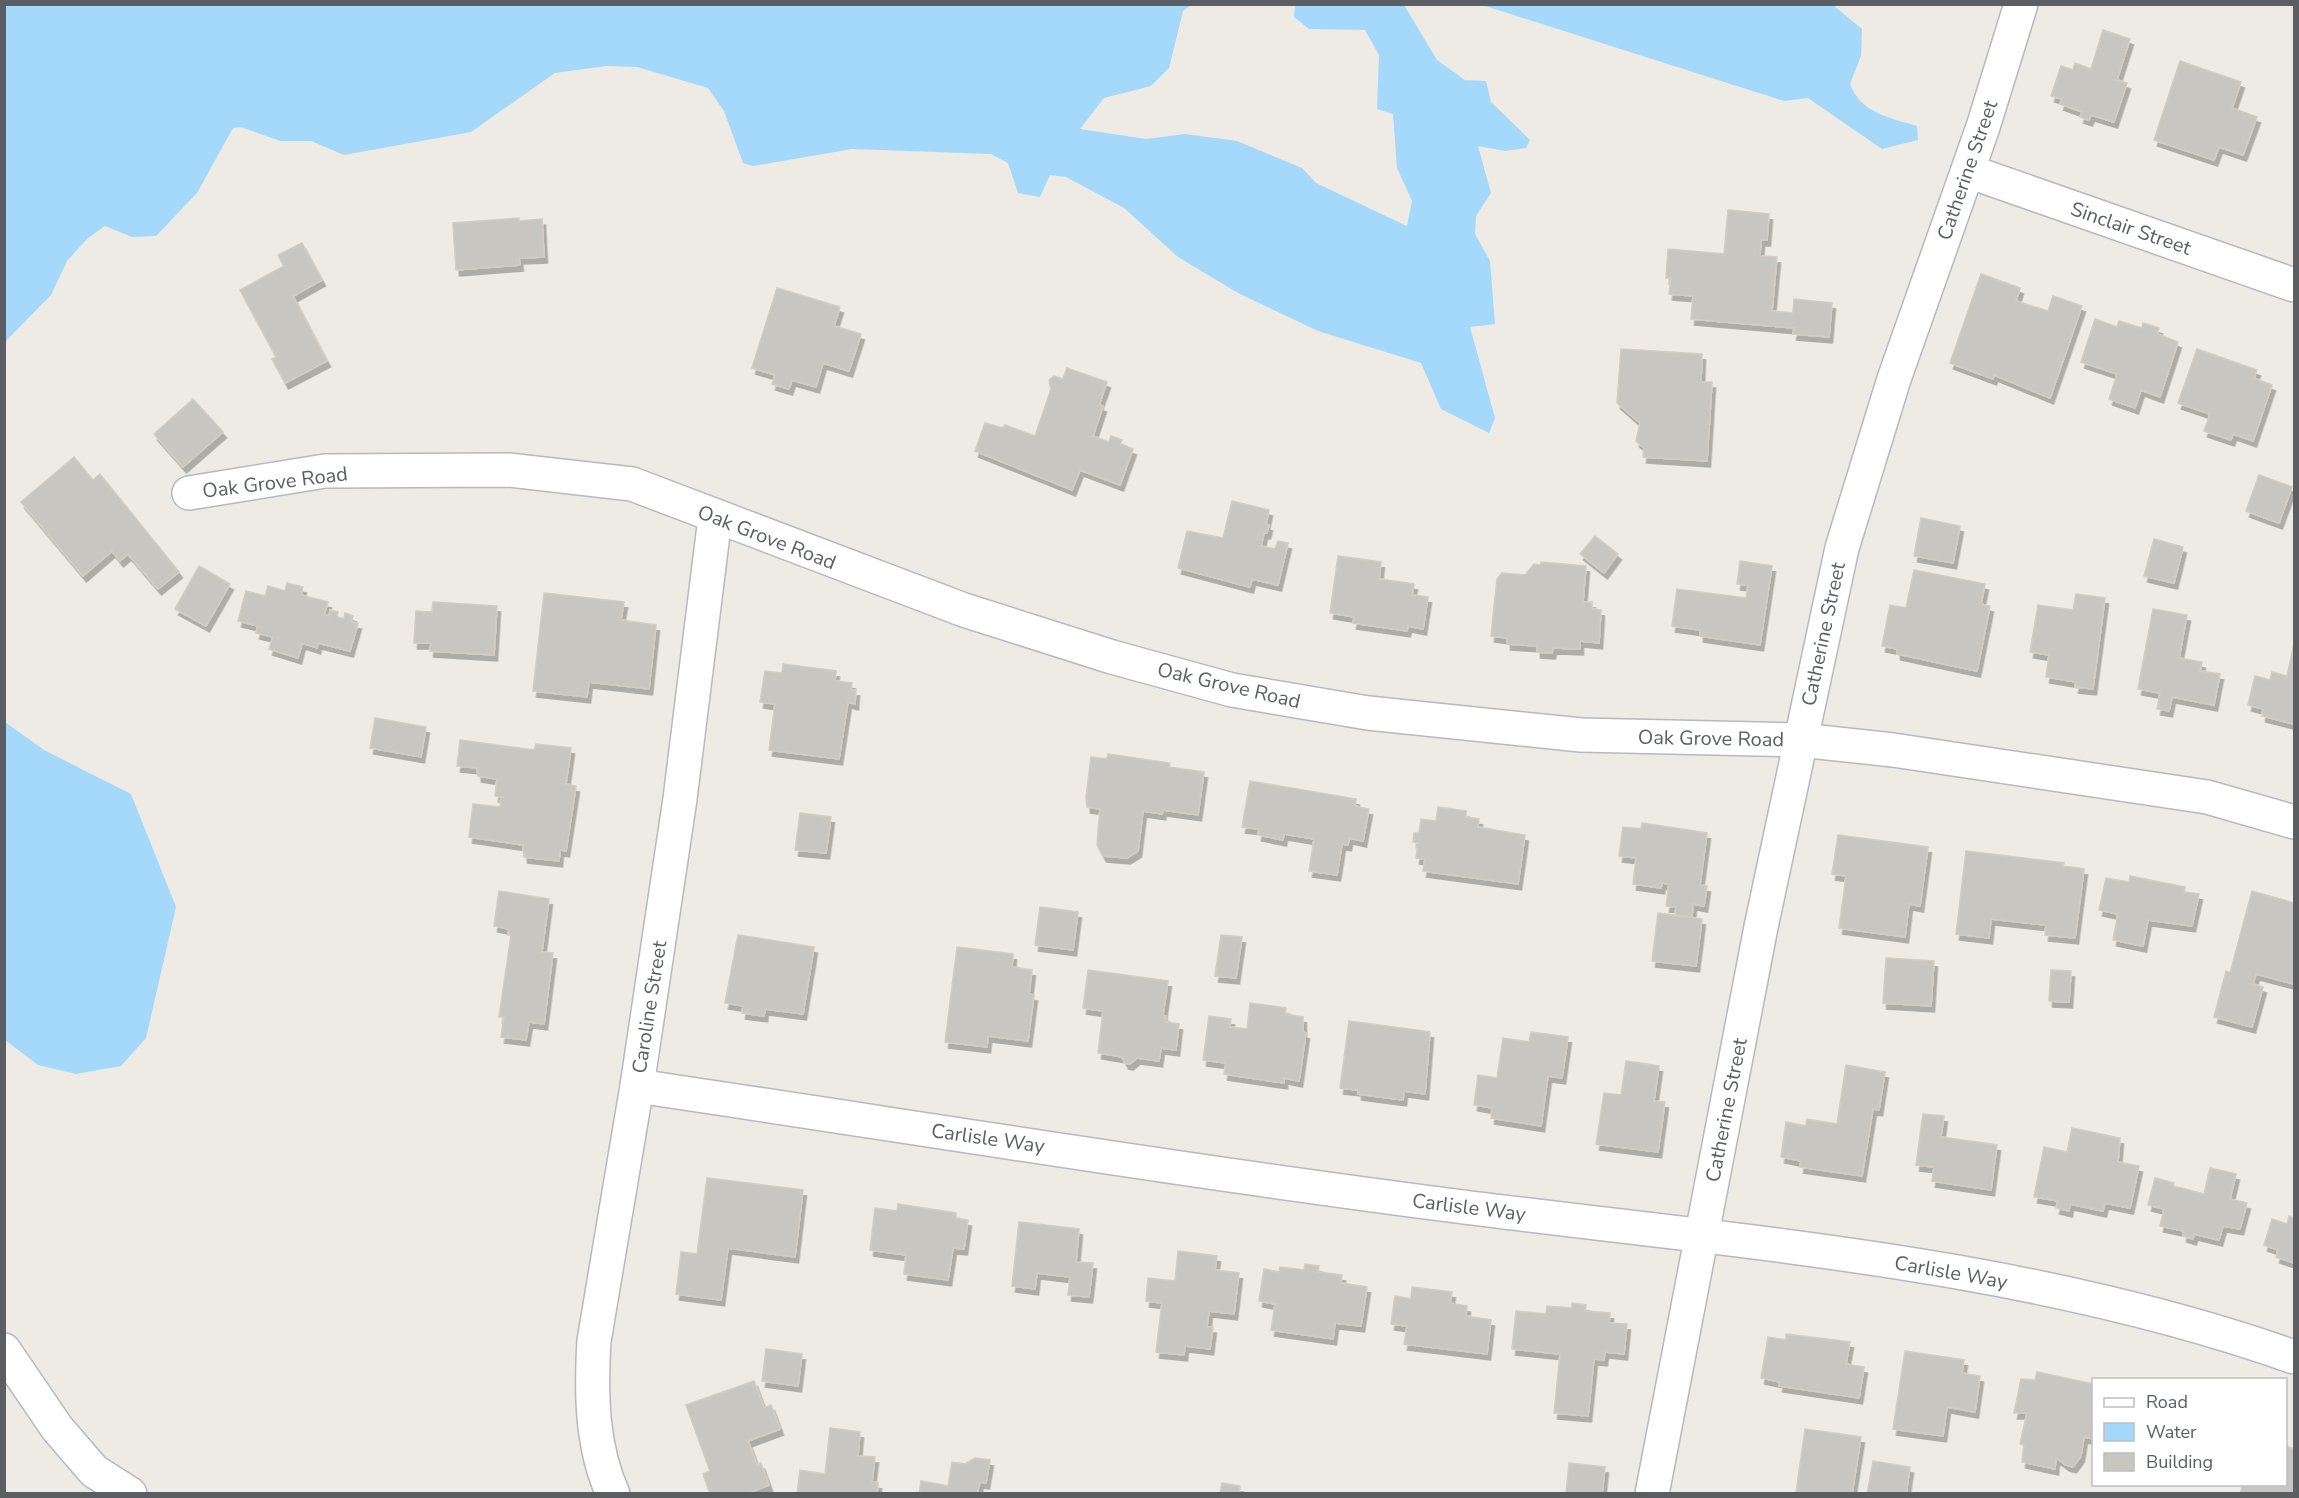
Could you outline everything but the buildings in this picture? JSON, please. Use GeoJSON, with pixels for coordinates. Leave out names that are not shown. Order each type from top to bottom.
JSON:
{"type":"FeatureCollection","features":[{"type":"Feature","properties":{"kind":"street","name":"Catherine Street"},"geometry":{"type":"LineString","coordinates":[[1652,1494],[1800,740],[1842,548],[1894,378],[1968,171],[2021,4]]}},
{"type":"Feature","properties":{"kind":"street","name":"Sinclair Street"},"geometry":{"type":"LineString","coordinates":[[1968,171],[2295,285]]}},
{"type":"Feature","properties":{"kind":"street","name":"Oak Grove Road"},"geometry":{"type":"LineString","coordinates":[[189,493],[325,471],[508,470],[632,484],[715,518],[964,610],[1112,657],[1232,690],[1368,713],[1581,735],[1800,740],[1893,750],[2207,797],[2295,822]]}},
{"type":"Feature","properties":{"kind":"street","name":"Caroline Street"},"geometry":{"type":"LineString","coordinates":[[613,1494],[596,1435],[591,1383],[594,1341],[637,1086],[680,799],[715,518]]}},
{"type":"Feature","properties":{"kind":"street","name":"Carlisle Way"},"geometry":{"type":"LineString","coordinates":[[637,1086],[1446,1205],[1834,1252],[2054,1290],[2169,1318],[2295,1357]]}},
{"type":"Feature","properties":{"kind":"street"},"geometry":{"type":"LineString","coordinates":[[4,1350],[57,1428],[79,1454],[94,1471],[130,1494]]}},
{"type":"Feature","properties":{"kind":"water"},"geometry":{"type":"Polygon","coordinates":[[[5,4],[1191,5],[1183,11],[1169,68],[1151,86],[1104,98],[1080,129],[1146,139],[1185,134],[1237,141],[1302,168],[1316,183],[1407,226],[1412,201],[1397,168],[1393,114],[1377,109],[1379,55],[1365,30],[1309,29],[1294,17],[1295,5],[1404,5],[1437,60],[1465,80],[1486,81],[1491,102],[1530,140],[1526,148],[1505,151],[1478,146],[1491,193],[1476,216],[1475,234],[1490,261],[1495,324],[1470,327],[1495,418],[1489,433],[1441,409],[1421,363],[1318,331],[1238,293],[1178,257],[1124,208],[1066,177],[1050,175],[1040,197],[1018,193],[1008,163],[991,154],[852,149],[753,166],[743,163],[724,111],[708,88],[637,67],[606,66],[555,73],[471,132],[344,155],[311,141],[280,141],[241,127],[233,128],[197,193],[156,236],[132,237],[105,226],[88,238],[67,261],[51,295],[5,342],[5,4]]]}},
{"type":"Feature","properties":{"kind":"water"},"geometry":{"type":"Polygon","coordinates":[[[1482,5],[1833,5],[1862,29],[1861,56],[1850,84],[1855,94],[1861,102],[1877,113],[1917,126],[1918,140],[1882,149],[1808,98],[1784,101],[1482,5]]]}},
{"type":"Feature","properties":{"kind":"water"},"geometry":{"type":"Polygon","coordinates":[[[5,722],[44,750],[131,794],[176,907],[146,1038],[121,1066],[76,1074],[38,1065],[5,1040],[5,722]]]}}]}
